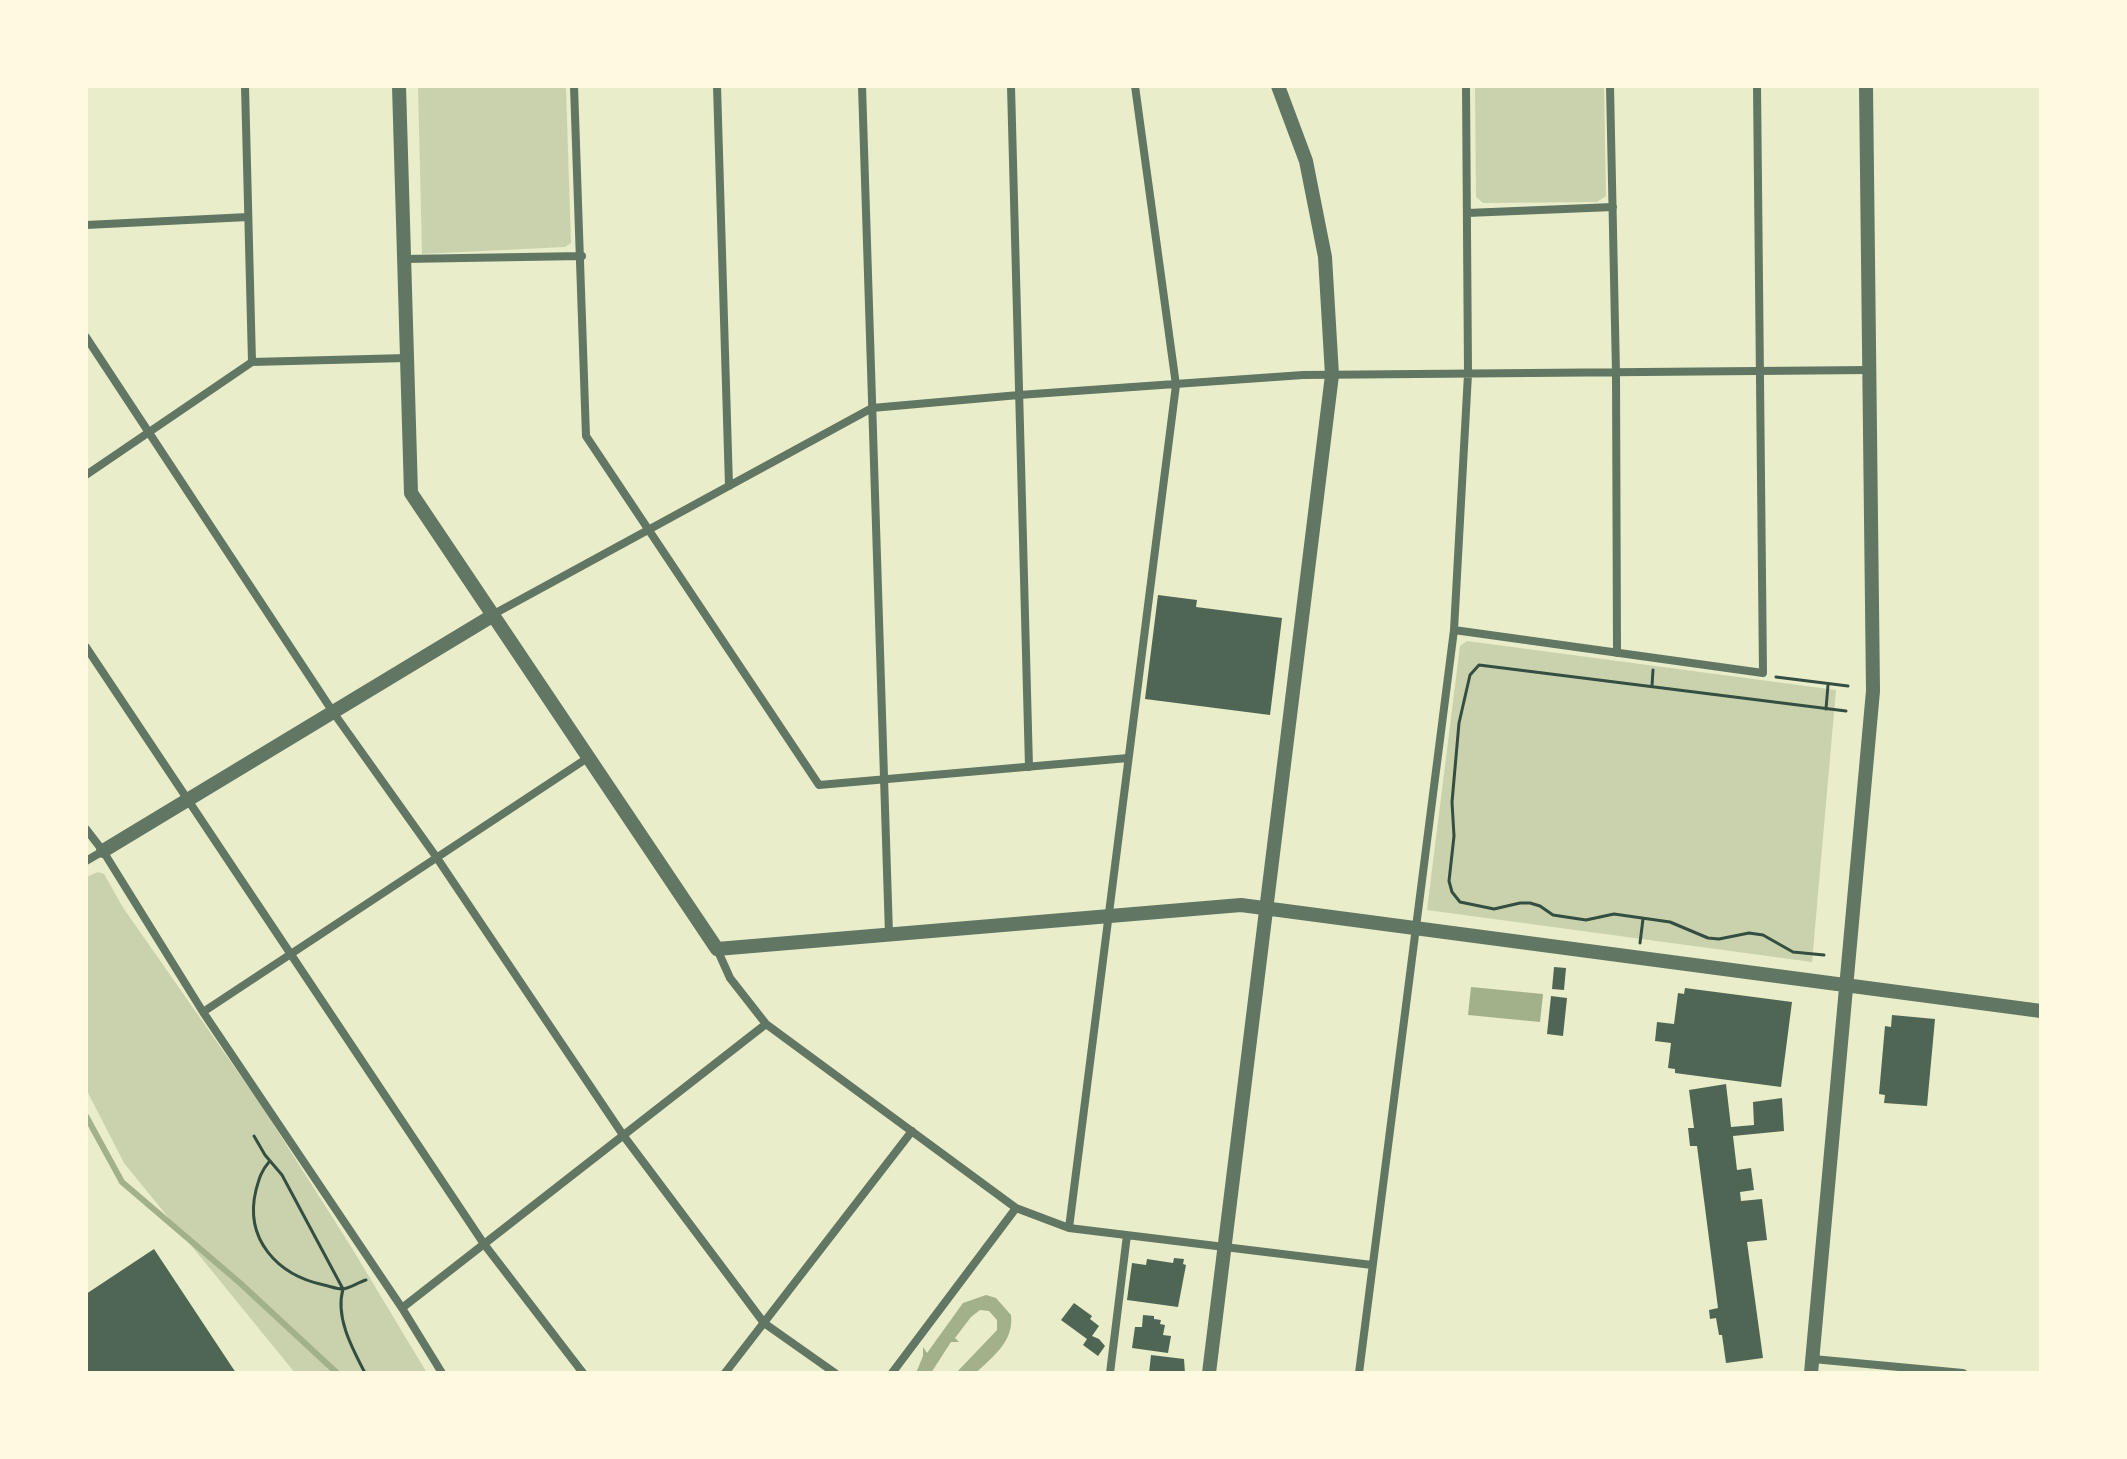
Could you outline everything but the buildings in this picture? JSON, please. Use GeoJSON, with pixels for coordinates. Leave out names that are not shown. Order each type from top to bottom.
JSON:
{"type":"FeatureCollection","features":[{"type":"Feature","properties":{"kind":"street"},"geometry":{"type":"LineString","coordinates":[[245,86],[252,362]]}},
{"type":"Feature","properties":{"kind":"street"},"geometry":{"type":"LineString","coordinates":[[399,86],[411,493],[717,949],[730,978],[766,1024],[1016,1208],[1069,1228],[1372,1265]]}},
{"type":"Feature","properties":{"kind":"street"},"geometry":{"type":"LineString","coordinates":[[574,86],[586,436],[819,785],[1128,758]]}},
{"type":"Feature","properties":{"kind":"street"},"geometry":{"type":"LineString","coordinates":[[717,86],[729,486]]}},
{"type":"Feature","properties":{"kind":"street"},"geometry":{"type":"LineString","coordinates":[[862,86],[889,934]]}},
{"type":"Feature","properties":{"kind":"street"},"geometry":{"type":"LineString","coordinates":[[1011,86],[1029,767]]}},
{"type":"Feature","properties":{"kind":"street"},"geometry":{"type":"LineString","coordinates":[[1069,1228],[1176,385],[1135,86]]}},
{"type":"Feature","properties":{"kind":"street"},"geometry":{"type":"LineString","coordinates":[[1209,1373],[1332,375],[1325,257],[1306,161],[1278,86]]}},
{"type":"Feature","properties":{"kind":"street"},"geometry":{"type":"LineString","coordinates":[[1359,1373],[1454,630],[1468,374],[1466,86]]}},
{"type":"Feature","properties":{"kind":"street"},"geometry":{"type":"LineString","coordinates":[[1610,86],[1616,373],[1617,653]]}},
{"type":"Feature","properties":{"kind":"street"},"geometry":{"type":"LineString","coordinates":[[1454,630],[1763,673],[1757,86]]}},
{"type":"Feature","properties":{"kind":"street"},"geometry":{"type":"LineString","coordinates":[[1866,86],[1873,691],[1812,1366],[1963,1373]]}},
{"type":"Feature","properties":{"kind":"street"},"geometry":{"type":"LineString","coordinates":[[1467,213],[1613,207]]}},
{"type":"Feature","properties":{"kind":"street"},"geometry":{"type":"LineString","coordinates":[[86,225],[248,217]]}},
{"type":"Feature","properties":{"kind":"street"},"geometry":{"type":"LineString","coordinates":[[404,259],[582,256]]}},
{"type":"Feature","properties":{"kind":"street"},"geometry":{"type":"LineString","coordinates":[[86,337],[333,712],[437,858],[623,1135],[764,1323],[835,1373]]}},
{"type":"Feature","properties":{"kind":"street"},"geometry":{"type":"LineString","coordinates":[[86,475],[252,362],[407,358]]}},
{"type":"Feature","properties":{"kind":"street"},"geometry":{"type":"LineString","coordinates":[[86,861],[492,616],[872,408],[1019,395],[1332,375],[1869,370]]}},
{"type":"Feature","properties":{"kind":"street"},"geometry":{"type":"LineString","coordinates":[[86,647],[484,1244],[583,1373]]}},
{"type":"Feature","properties":{"kind":"street"},"geometry":{"type":"LineString","coordinates":[[203,1012],[589,757]]}},
{"type":"Feature","properties":{"kind":"street"},"geometry":{"type":"LineString","coordinates":[[86,829],[442,1373]]}},
{"type":"Feature","properties":{"kind":"street"},"geometry":{"type":"LineString","coordinates":[[717,949],[1241,905],[2041,1011]]}},
{"type":"Feature","properties":{"kind":"street"},"geometry":{"type":"LineString","coordinates":[[402,1308],[766,1024]]}},
{"type":"Feature","properties":{"kind":"street"},"geometry":{"type":"LineString","coordinates":[[725,1373],[912,1131]]}},
{"type":"Feature","properties":{"kind":"street"},"geometry":{"type":"LineString","coordinates":[[892,1373],[1016,1208]]}},
{"type":"Feature","properties":{"kind":"street"},"geometry":{"type":"LineString","coordinates":[[1110,1373],[1127,1235]]}},
{"type":"Feature","properties":{"kind":"path"},"geometry":{"type":"LineString","coordinates":[[1824,955],[1793,952],[1763,935],[1743,933],[1719,939],[1708,938],[1679,924],[1614,914],[1586,920],[1553,915],[1530,903],[1484,908],[1466,905],[1452,892],[1449,881],[1454,836],[1452,802],[1455,766],[1459,723],[1470,675],[1479,665],[1846,711]]}},
{"type":"Feature","properties":{"kind":"path"},"geometry":{"type":"LineString","coordinates":[[1763,673],[1773,677],[1848,686]]}},
{"type":"Feature","properties":{"kind":"path"},"geometry":{"type":"LineString","coordinates":[[1826,709],[1828,684]]}},
{"type":"Feature","properties":{"kind":"path"},"geometry":{"type":"LineString","coordinates":[[1640,943],[1643,919]]}},
{"type":"Feature","properties":{"kind":"path"},"geometry":{"type":"LineString","coordinates":[[254,1136],[282,1175],[343,1289],[340,1298],[342,1316],[365,1373]]}},
{"type":"Feature","properties":{"kind":"path"},"geometry":{"type":"LineString","coordinates":[[270,1161],[260,1173],[252,1206],[254,1227],[263,1246],[304,1279],[343,1289],[370,1278]]}},
{"type":"Feature","properties":{"kind":"shaded area"},"geometry":{"type":"Polygon","coordinates":[[[418,86],[563,86],[566,89],[571,243],[565,247],[422,254],[418,86]]]}},
{"type":"Feature","properties":{"kind":"shaded area"},"geometry":{"type":"Polygon","coordinates":[[[1475,86],[1604,86],[1606,196],[1597,202],[1483,203],[1476,197],[1475,86]]]}},
{"type":"Feature","properties":{"kind":"shaded area"},"geometry":{"type":"Polygon","coordinates":[[[1467,641],[1836,690],[1812,962],[1427,910],[1460,646],[1467,641]]]}},
{"type":"Feature","properties":{"kind":"shaded area"},"geometry":{"type":"Polygon","coordinates":[[[98,872],[104,874],[124,909],[263,1108],[427,1373],[295,1373],[124,1163],[86,1089],[86,877],[98,872]]]}},
{"type":"Feature","properties":{"kind":"shaded area"},"geometry":{"type":"Polygon","coordinates":[[[1471,987],[1543,994],[1540,1022],[1468,1015],[1471,987]]]}},
{"type":"Feature","properties":{"kind":"shaded area"},"geometry":{"type":"Polygon","coordinates":[[[986,1295],[996,1298],[1011,1315],[1006,1341],[995,1354],[976,1373],[956,1373],[997,1330],[997,1320],[989,1311],[980,1310],[955,1338],[959,1342],[951,1342],[931,1373],[916,1373],[923,1347],[927,1353],[963,1303],[986,1295]]]}},
{"type":"Feature","properties":{"kind":"waterway"},"geometry":{"type":"LineString","coordinates":[[86,1116],[122,1182],[240,1283],[337,1373]]}}]}
